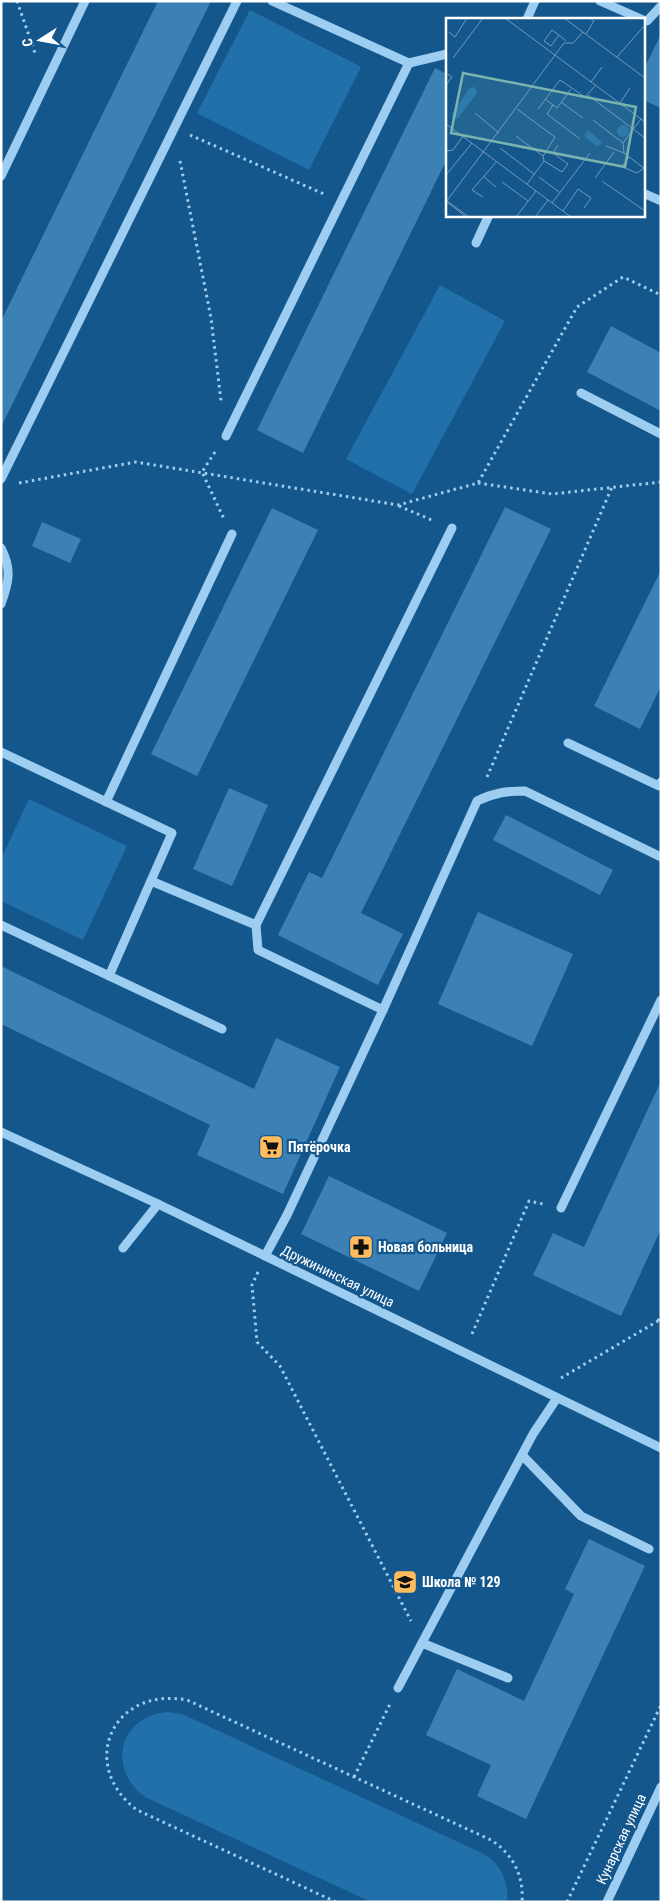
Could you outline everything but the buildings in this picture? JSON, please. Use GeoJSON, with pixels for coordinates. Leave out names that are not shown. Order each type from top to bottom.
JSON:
{"type":"FeatureCollection","features":[{"type":"Feature","properties":{"kind":"street"},"geometry":{"type":"LineString","coordinates":[[1,176],[85,1]]}},
{"type":"Feature","properties":{"kind":"street"},"geometry":{"type":"LineString","coordinates":[[1,478],[237,1]]}},
{"type":"Feature","properties":{"kind":"street"},"geometry":{"type":"LineString","coordinates":[[272,1],[409,63],[446,54]]}},
{"type":"Feature","properties":{"kind":"street"},"geometry":{"type":"LineString","coordinates":[[527,18],[535,1]]}},
{"type":"Feature","properties":{"kind":"street"},"geometry":{"type":"LineString","coordinates":[[600,1],[640,18]]}},
{"type":"Feature","properties":{"kind":"street"},"geometry":{"type":"LineString","coordinates":[[644,20],[647,22],[661,6]]}},
{"type":"Feature","properties":{"kind":"street"},"geometry":{"type":"LineString","coordinates":[[226,436],[409,63]]}},
{"type":"Feature","properties":{"kind":"street"},"geometry":{"type":"LineString","coordinates":[[644,193],[661,201]]}},
{"type":"Feature","properties":{"kind":"street"},"geometry":{"type":"LineString","coordinates":[[476,243],[489,216]]}},
{"type":"Feature","properties":{"kind":"street"},"geometry":{"type":"LineString","coordinates":[[582,393],[661,434]]}},
{"type":"Feature","properties":{"kind":"street"},"geometry":{"type":"LineString","coordinates":[[383,1010],[258,950],[256,925],[452,528]]}},
{"type":"Feature","properties":{"kind":"street"},"geometry":{"type":"LineString","coordinates":[[106,802],[232,534]]}},
{"type":"Feature","properties":{"kind":"street"},"geometry":{"type":"LineString","coordinates":[[1,548],[8,561],[8,583],[1,604]]}},
{"type":"Feature","properties":{"kind":"street"},"geometry":{"type":"LineString","coordinates":[[568,743],[659,786],[661,782]]}},
{"type":"Feature","properties":{"kind":"street"},"geometry":{"type":"LineString","coordinates":[[1,752],[172,833],[109,976]]}},
{"type":"Feature","properties":{"kind":"street"},"geometry":{"type":"LineString","coordinates":[[265,1256],[287,1215],[383,1010],[476,801],[491,794],[507,791],[525,791],[661,857]]}},
{"type":"Feature","properties":{"kind":"street"},"geometry":{"type":"LineString","coordinates":[[151,881],[256,925]]}},
{"type":"Feature","properties":{"kind":"street"},"geometry":{"type":"LineString","coordinates":[[1,925],[222,1029]]}},
{"type":"Feature","properties":{"kind":"street"},"geometry":{"type":"LineString","coordinates":[[561,1208],[661,1000]]}},
{"type":"Feature","properties":{"kind":"street","name":"Дружининская улица"},"geometry":{"type":"LineString","coordinates":[[1,1132],[158,1204],[661,1448]]}},
{"type":"Feature","properties":{"kind":"street"},"geometry":{"type":"LineString","coordinates":[[123,1248],[158,1204]]}},
{"type":"Feature","properties":{"kind":"street"},"geometry":{"type":"LineString","coordinates":[[398,1688],[533,1434],[557,1398]]}},
{"type":"Feature","properties":{"kind":"street"},"geometry":{"type":"LineString","coordinates":[[522,1455],[580,1516],[648,1549]]}},
{"type":"Feature","properties":{"kind":"street"},"geometry":{"type":"LineString","coordinates":[[422,1643],[508,1678]]}},
{"type":"Feature","properties":{"kind":"street","name":"Кунарская улица"},"geometry":{"type":"LineString","coordinates":[[607,1902],[661,1787]]}},
{"type":"Feature","properties":{"kind":"path"},"geometry":{"type":"LineString","coordinates":[[17,1],[35,53]]}},
{"type":"Feature","properties":{"kind":"path"},"geometry":{"type":"LineString","coordinates":[[174,128],[340,201]]}},
{"type":"Feature","properties":{"kind":"path"},"geometry":{"type":"LineString","coordinates":[[174,128],[211,318],[226,436],[202,472]]}},
{"type":"Feature","properties":{"kind":"path"},"geometry":{"type":"LineString","coordinates":[[478,483],[577,307],[622,278],[661,295]]}},
{"type":"Feature","properties":{"kind":"path"},"geometry":{"type":"LineString","coordinates":[[11,485],[136,462],[398,505],[452,528]]}},
{"type":"Feature","properties":{"kind":"path"},"geometry":{"type":"LineString","coordinates":[[202,472],[232,534]]}},
{"type":"Feature","properties":{"kind":"path"},"geometry":{"type":"LineString","coordinates":[[398,505],[478,483],[552,494],[661,482]]}},
{"type":"Feature","properties":{"kind":"path"},"geometry":{"type":"LineString","coordinates":[[476,801],[612,486]]}},
{"type":"Feature","properties":{"kind":"path"},"geometry":{"type":"LineString","coordinates":[[472,1334],[529,1201],[561,1208]]}},
{"type":"Feature","properties":{"kind":"path"},"geometry":{"type":"LineString","coordinates":[[265,1256],[252,1285],[257,1342],[280,1366],[422,1643]]}},
{"type":"Feature","properties":{"kind":"path"},"geometry":{"type":"LineString","coordinates":[[561,1378],[659,1321],[661,1315]]}},
{"type":"Feature","properties":{"kind":"path"},"geometry":{"type":"LineString","coordinates":[[354,1777],[398,1688]]}},
{"type":"Feature","properties":{"kind":"path"},"geometry":{"type":"LineString","coordinates":[[336,1902],[137,1810],[120,1794],[112,1778],[108,1759],[109,1741],[116,1724],[137,1704],[156,1698],[187,1700],[498,1844],[509,1855],[518,1870],[522,1889],[522,1902]]}},
{"type":"Feature","properties":{"kind":"path"},"geometry":{"type":"LineString","coordinates":[[568,1902],[661,1705]]}},
{"type":"Feature","properties":{"kind":"shaded area"},"geometry":{"type":"Polygon","coordinates":[[[250,10],[361,67],[309,170],[197,113],[250,10]]]}},
{"type":"Feature","properties":{"kind":"shaded area"},"geometry":{"type":"Polygon","coordinates":[[[440,285],[505,321],[412,494],[346,459],[440,285]]]}},
{"type":"Feature","properties":{"kind":"shaded area"},"geometry":{"type":"Polygon","coordinates":[[[29,799],[127,846],[83,940],[1,901],[1,859],[29,799]]]}},
{"type":"Feature","properties":{"kind":"shaded area"},"geometry":{"type":"Polygon","coordinates":[[[167,1712],[182,1714],[484,1854],[495,1863],[503,1874],[507,1887],[507,1902],[371,1902],[145,1797],[133,1786],[126,1773],[122,1759],[123,1746],[128,1734],[138,1723],[150,1716],[167,1712]]]}},
{"type":"Feature","properties":{"kind":"place","name":"Пятёрочка"},"geometry":{"type":"Point","coordinates":[271,1147]}},
{"type":"Feature","properties":{"kind":"place","name":"Новая больница"},"geometry":{"type":"Point","coordinates":[361,1247]}},
{"type":"Feature","properties":{"kind":"place","name":"Школа № 129"},"geometry":{"type":"Point","coordinates":[405,1582]}}]}
